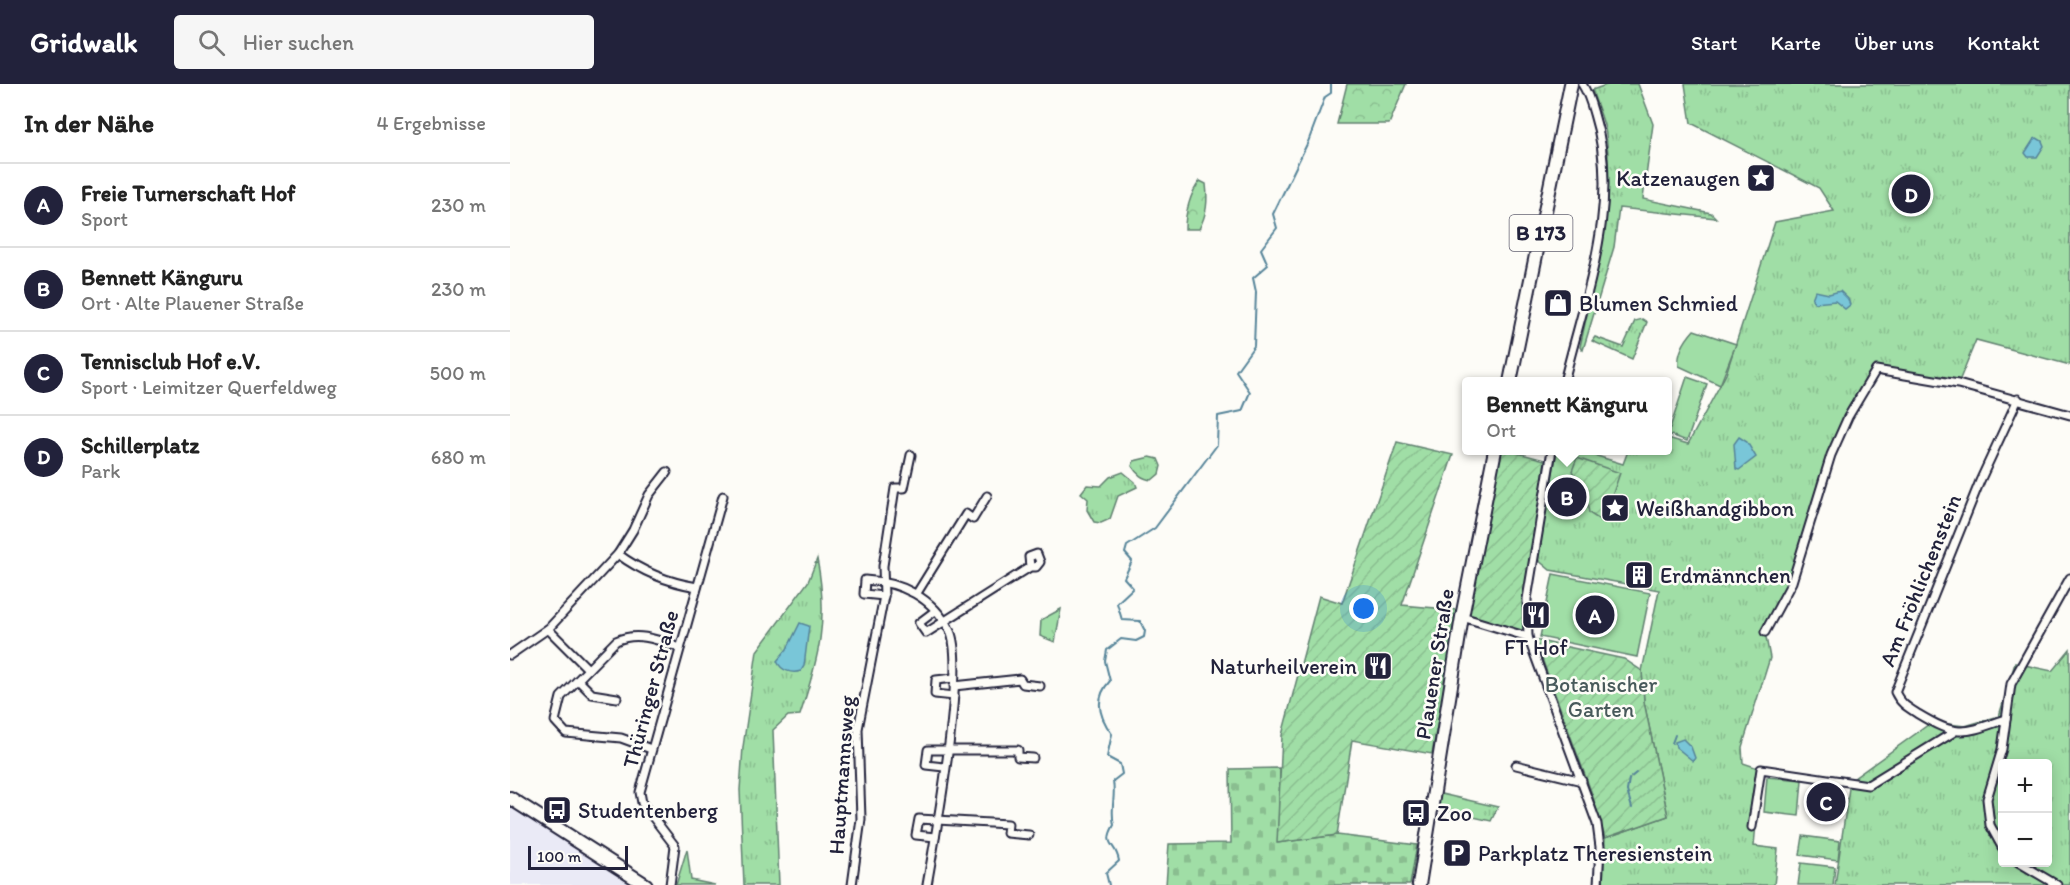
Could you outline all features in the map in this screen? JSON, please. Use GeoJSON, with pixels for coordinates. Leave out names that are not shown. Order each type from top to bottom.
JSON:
{"type":"FeatureCollection","features":[{"type":"Feature","properties":{"kind":"main road","name":"B 173"},"geometry":{"type":"LineString","coordinates":[[1511,377],[1571,84]]}},
{"type":"Feature","properties":{"kind":"main road","name":"Plauener Straße"},"geometry":{"type":"LineString","coordinates":[[1419,885],[1462,617],[1495,455]]}},
{"type":"Feature","properties":{"kind":"main road"},"geometry":{"type":"LineString","coordinates":[[510,798],[646,885]]}},
{"type":"Feature","properties":{"kind":"street"},"geometry":{"type":"LineString","coordinates":[[1565,377],[1590,288],[1602,216],[1604,175],[1601,136],[1582,84]]}},
{"type":"Feature","properties":{"kind":"street"},"geometry":{"type":"LineString","coordinates":[[1765,632],[1792,582],[1831,455],[1848,417],[1876,370],[1958,384],[2070,415]]}},
{"type":"Feature","properties":{"kind":"street","name":"Am Fröhlichenstein"},"geometry":{"type":"LineString","coordinates":[[1954,732],[1946,730],[1906,706],[1895,692],[1980,481],[2018,399]]}},
{"type":"Feature","properties":{"kind":"street","name":"Hauptmannsweg"},"geometry":{"type":"LineString","coordinates":[[852,885],[861,819],[858,729],[884,596],[883,566],[895,488],[904,488],[911,455]]}},
{"type":"Feature","properties":{"kind":"street"},"geometry":{"type":"LineString","coordinates":[[1551,455],[1527,599],[1528,637],[1597,824],[1598,885]]}},
{"type":"Feature","properties":{"kind":"street"},"geometry":{"type":"LineString","coordinates":[[510,655],[548,629],[618,554],[649,495],[667,472]]}},
{"type":"Feature","properties":{"kind":"street","name":"Thüringer Straße"},"geometry":{"type":"LineString","coordinates":[[670,885],[675,846],[642,803],[640,792],[723,496]]}},
{"type":"Feature","properties":{"kind":"street"},"geometry":{"type":"LineString","coordinates":[[917,593],[966,514],[973,519],[987,496]]}},
{"type":"Feature","properties":{"kind":"street"},"geometry":{"type":"LineString","coordinates":[[618,554],[648,573],[675,583],[697,587]]}},
{"type":"Feature","properties":{"kind":"street"},"geometry":{"type":"LineString","coordinates":[[935,611],[920,623],[926,633],[1030,567]]}},
{"type":"Feature","properties":{"kind":"street"},"geometry":{"type":"LineString","coordinates":[[1998,840],[1990,825],[1987,799],[2002,749],[2011,684],[2070,578]]}},
{"type":"Feature","properties":{"kind":"street"},"geometry":{"type":"LineString","coordinates":[[884,596],[864,594],[864,580],[884,581],[917,593],[943,621],[955,646],[954,696],[927,885]]}},
{"type":"Feature","properties":{"kind":"street"},"geometry":{"type":"LineString","coordinates":[[1462,617],[1528,637]]}},
{"type":"Feature","properties":{"kind":"street"},"geometry":{"type":"LineString","coordinates":[[548,629],[588,669]]}},
{"type":"Feature","properties":{"kind":"street"},"geometry":{"type":"LineString","coordinates":[[651,749],[621,738],[576,735],[560,727],[555,721],[556,712],[561,697],[616,641],[627,636],[657,639],[680,648]]}},
{"type":"Feature","properties":{"kind":"street"},"geometry":{"type":"LineString","coordinates":[[954,696],[935,694],[936,680],[954,682],[1020,679],[1023,684],[1040,686]]}},
{"type":"Feature","properties":{"kind":"street"},"geometry":{"type":"LineString","coordinates":[[578,680],[592,694],[618,698]]}},
{"type":"Feature","properties":{"kind":"street"},"geometry":{"type":"LineString","coordinates":[[1752,827],[1761,769],[1868,785],[1954,732],[1976,730],[2006,719]]}},
{"type":"Feature","properties":{"kind":"street"},"geometry":{"type":"LineString","coordinates":[[944,767],[926,765],[928,750],[1018,750],[1018,757],[1033,758]]}},
{"type":"Feature","properties":{"kind":"street"},"geometry":{"type":"LineString","coordinates":[[1516,765],[1582,781]]}},
{"type":"Feature","properties":{"kind":"street"},"geometry":{"type":"LineString","coordinates":[[935,837],[916,835],[919,819],[1008,824],[1007,833],[1029,835]]}},
{"type":"Feature","properties":{"kind":"street"},"geometry":{"type":"LineString","coordinates":[[2026,867],[2057,885]]}},
{"type":"Feature","properties":{"kind":"shaded area"},"geometry":{"type":"Polygon","coordinates":[[[510,805],[635,885],[510,885],[510,805]]]}},
{"type":"Feature","properties":{"kind":"green space"},"geometry":{"type":"Polygon","coordinates":[[[1347,84],[1406,84],[1389,124],[1337,124],[1347,84]]]}},
{"type":"Feature","properties":{"kind":"green space"},"geometry":{"type":"Polygon","coordinates":[[[1609,84],[1638,84],[1653,124],[1643,199],[1711,213],[1716,218],[1619,208],[1614,247],[1583,350],[1580,347],[1602,241],[1608,187],[1606,134],[1592,90],[1609,84]]]}},
{"type":"Feature","properties":{"kind":"green space"},"geometry":{"type":"Polygon","coordinates":[[[1685,84],[2070,84],[2070,365],[1976,340],[1958,384],[1876,370],[1831,455],[1792,582],[1765,632],[1770,658],[1742,747],[1743,763],[1761,769],[1754,846],[1778,849],[1774,885],[1603,885],[1605,838],[1668,816],[1644,702],[1642,671],[1659,590],[1550,570],[1537,559],[1556,455],[1594,455],[1623,464],[1626,455],[1672,455],[1672,439],[1688,444],[1726,374],[1775,222],[1834,211],[1819,188],[1691,123],[1685,84]]]}},
{"type":"Feature","properties":{"kind":"green space"},"geometry":{"type":"Polygon","coordinates":[[[1200,181],[1206,184],[1207,202],[1204,218],[1199,229],[1185,229],[1193,191],[1200,181]]]}},
{"type":"Feature","properties":{"kind":"green space"},"geometry":{"type":"Polygon","coordinates":[[[1642,319],[1647,322],[1632,359],[1592,341],[1595,337],[1623,347],[1635,321],[1642,319]]]}},
{"type":"Feature","properties":{"kind":"green space"},"geometry":{"type":"Polygon","coordinates":[[[1694,330],[1736,344],[1720,385],[1679,366],[1682,346],[1694,330]]]}},
{"type":"Feature","properties":{"kind":"green space"},"geometry":{"type":"Polygon","coordinates":[[[1687,377],[1707,384],[1687,441],[1672,435],[1672,422],[1687,377]]]}},
{"type":"Feature","properties":{"kind":"green space"},"geometry":{"type":"Polygon","coordinates":[[[1397,442],[1453,455],[1402,605],[1458,610],[1432,754],[1352,740],[1337,835],[1277,843],[1282,735],[1319,596],[1342,603],[1397,442]]]}},
{"type":"Feature","properties":{"kind":"green space"},"geometry":{"type":"Polygon","coordinates":[[[1499,455],[1526,455],[1545,460],[1523,632],[1466,616],[1499,455]]]}},
{"type":"Feature","properties":{"kind":"green space"},"geometry":{"type":"Polygon","coordinates":[[[1150,457],[1158,459],[1161,466],[1159,474],[1152,480],[1140,476],[1132,466],[1134,461],[1150,457]]]}},
{"type":"Feature","properties":{"kind":"green space"},"geometry":{"type":"Polygon","coordinates":[[[1577,458],[1620,473],[1603,522],[1589,513],[1585,491],[1572,471],[1577,458]]]}},
{"type":"Feature","properties":{"kind":"green space"},"geometry":{"type":"Polygon","coordinates":[[[1123,472],[1135,482],[1137,487],[1118,496],[1110,519],[1101,523],[1094,522],[1087,510],[1088,499],[1081,493],[1087,485],[1101,486],[1110,477],[1123,472]]]}},
{"type":"Feature","properties":{"kind":"green space"},"geometry":{"type":"Polygon","coordinates":[[[817,559],[822,620],[817,656],[800,715],[788,716],[773,730],[779,885],[744,885],[740,790],[743,747],[757,651],[808,582],[817,559]]]}},
{"type":"Feature","properties":{"kind":"green space"},"geometry":{"type":"Polygon","coordinates":[[[1553,574],[1650,593],[1637,657],[1540,637],[1553,574]]]}},
{"type":"Feature","properties":{"kind":"green space"},"geometry":{"type":"Polygon","coordinates":[[[1061,609],[1055,642],[1040,636],[1041,620],[1061,609]]]}},
{"type":"Feature","properties":{"kind":"green space","name":"Botanischer Garten"},"geometry":{"type":"Polygon","coordinates":[[[1535,640],[1624,659],[1642,671],[1644,702],[1668,816],[1605,838],[1592,794],[1535,640]]]}},
{"type":"Feature","properties":{"kind":"green space"},"geometry":{"type":"Polygon","coordinates":[[[2070,649],[2070,885],[1835,885],[1850,781],[1932,722],[1965,726],[1999,716],[2015,663],[2052,671],[2070,649]]]}},
{"type":"Feature","properties":{"kind":"green space"},"geometry":{"type":"Polygon","coordinates":[[[1280,768],[1278,843],[1337,835],[1417,845],[1410,885],[1166,885],[1169,844],[1231,843],[1230,769],[1280,768]]]}},
{"type":"Feature","properties":{"kind":"green space"},"geometry":{"type":"Polygon","coordinates":[[[1767,777],[1802,780],[1799,816],[1764,812],[1767,777]]]}},
{"type":"Feature","properties":{"kind":"green space"},"geometry":{"type":"Polygon","coordinates":[[[1437,793],[1498,807],[1491,821],[1437,809],[1437,793]]]}},
{"type":"Feature","properties":{"kind":"green space"},"geometry":{"type":"Polygon","coordinates":[[[1803,836],[1840,841],[1838,860],[1800,855],[1803,836]]]}},
{"type":"Feature","properties":{"kind":"green space"},"geometry":{"type":"Polygon","coordinates":[[[687,849],[691,880],[715,885],[676,885],[687,849]]]}},
{"type":"Feature","properties":{"kind":"green space"},"geometry":{"type":"Polygon","coordinates":[[[1801,863],[1835,867],[1833,885],[1798,885],[1801,863]]]}},
{"type":"Feature","properties":{"kind":"water"},"geometry":{"type":"Polygon","coordinates":[[[2037,138],[2044,146],[2037,157],[2028,157],[2025,153],[2037,138]]]}},
{"type":"Feature","properties":{"kind":"water"},"geometry":{"type":"Polygon","coordinates":[[[1815,291],[1829,294],[1840,291],[1848,299],[1850,305],[1845,309],[1835,301],[1815,303],[1812,299],[1815,291]]]}},
{"type":"Feature","properties":{"kind":"water"},"geometry":{"type":"Polygon","coordinates":[[[1739,437],[1747,442],[1756,457],[1739,470],[1736,469],[1734,444],[1739,437]]]}},
{"type":"Feature","properties":{"kind":"water"},"geometry":{"type":"Polygon","coordinates":[[[800,623],[809,626],[804,666],[801,671],[791,672],[781,667],[777,661],[787,649],[800,623]]]}},
{"type":"Feature","properties":{"kind":"water"},"geometry":{"type":"Polygon","coordinates":[[[1683,739],[1691,747],[1695,758],[1693,761],[1676,747],[1675,742],[1683,739]]]}},
{"type":"Feature","properties":{"kind":"waterway"},"geometry":{"type":"LineString","coordinates":[[1109,885],[1106,873],[1119,861],[1109,837],[1114,825],[1113,781],[1122,774],[1120,764],[1107,757],[1112,734],[1104,721],[1100,708],[1102,694],[1110,681],[1105,661],[1107,650],[1121,639],[1136,641],[1144,637],[1145,631],[1140,621],[1122,620],[1117,603],[1133,588],[1124,578],[1132,561],[1125,553],[1127,546],[1155,528],[1217,445],[1218,416],[1242,411],[1250,392],[1236,371],[1254,346],[1256,292],[1253,278],[1268,265],[1261,249],[1277,228],[1273,214],[1308,142],[1325,97],[1331,93],[1331,84]]}},
{"type":"Feature","properties":{"kind":"waterway"},"geometry":{"type":"LineString","coordinates":[[1672,743],[1675,735]]}},
{"type":"Feature","properties":{"kind":"waterway"},"geometry":{"type":"LineString","coordinates":[[1631,777],[1636,773]]}},
{"type":"Feature","properties":{"kind":"waterway"},"geometry":{"type":"LineString","coordinates":[[1629,779],[1627,791],[1632,808]]}},
{"type":"Feature","properties":{"kind":"place","name":"Katzenaugen"},"geometry":{"type":"Point","coordinates":[1761,178]}},
{"type":"Feature","properties":{"kind":"place","name":"Schillerplatz"},"geometry":{"type":"Point","coordinates":[1911,194]}},
{"type":"Feature","properties":{"kind":"place","name":"Blumen Schmied"},"geometry":{"type":"Point","coordinates":[1558,303]}},
{"type":"Feature","properties":{"kind":"place","name":"Bennett Känguru"},"geometry":{"type":"Point","coordinates":[1567,497]}},
{"type":"Feature","properties":{"kind":"place","name":"Weißhandgibbon"},"geometry":{"type":"Point","coordinates":[1615,508]}},
{"type":"Feature","properties":{"kind":"place","name":"Erdmännchen"},"geometry":{"type":"Point","coordinates":[1639,575]}},
{"type":"Feature","properties":{"kind":"place","name":"FT Hof"},"geometry":{"type":"Point","coordinates":[1536,615]}},
{"type":"Feature","properties":{"kind":"place","name":"Freie Turnerschaft Hof"},"geometry":{"type":"Point","coordinates":[1595,615]}},
{"type":"Feature","properties":{"kind":"place","name":"Naturheilverein"},"geometry":{"type":"Point","coordinates":[1378,666]}},
{"type":"Feature","properties":{"kind":"place","name":"Tennisclub Hof e.V."},"geometry":{"type":"Point","coordinates":[1826,802]}},
{"type":"Feature","properties":{"kind":"place","name":"Studentenberg"},"geometry":{"type":"Point","coordinates":[557,810]}},
{"type":"Feature","properties":{"kind":"place","name":"Zoo"},"geometry":{"type":"Point","coordinates":[1416,813]}},
{"type":"Feature","properties":{"kind":"place","name":"Parkplatz Theresienstein"},"geometry":{"type":"Point","coordinates":[1457,853]}}]}
